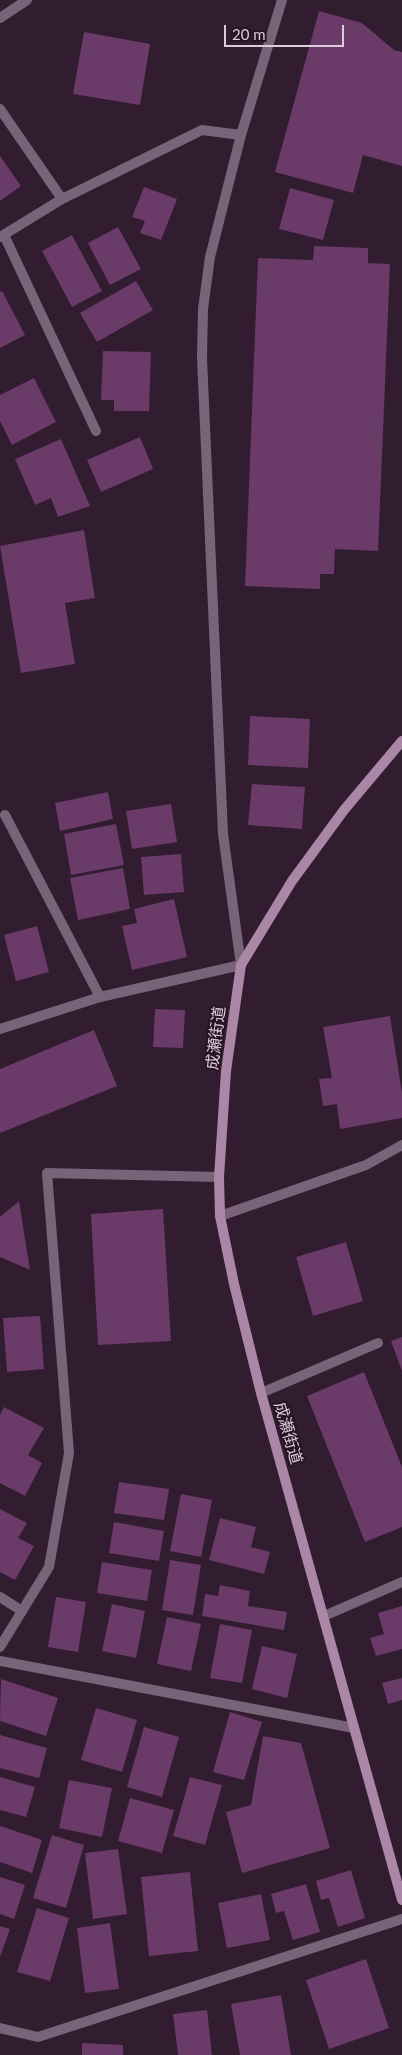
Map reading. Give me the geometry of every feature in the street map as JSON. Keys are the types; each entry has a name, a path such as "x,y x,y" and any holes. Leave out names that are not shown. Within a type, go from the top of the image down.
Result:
{"main road":[{"path":"241,965 297,874 344,810 402,741"},
{"name":"成瀬街道","path":"241,965 226,1070 219,1177 220,1216 234,1284 261,1393 402,1900"}],"street":[{"path":"0,18 27,0"},
{"path":"0,1029 100,997 241,965 223,834 202,358 203,309 210,257 240,135 282,0"},
{"path":"0,110 62,199"},
{"path":"96,431 2,236 62,199 202,130 240,135"},
{"path":"5,815 100,997"},
{"path":"220,1216 366,1166 402,1145"},
{"path":"0,1647 49,1567 69,1453 47,1173 219,1177"},
{"path":"261,1393 378,1344"},
{"path":"324,1616 402,1582"},
{"path":"0,1597 22,1611"},
{"path":"0,1661 354,1728"},
{"path":"0,2028 38,2037 402,1919"}],"building":[{"path":"319,11 362,23 394,50 402,52 402,166 363,155 353,193 275,172"},
{"path":"84,32 150,44 140,105 73,94"},
{"path":"0,156 21,186 0,201"},
{"path":"144,187 177,199 161,240 140,233 145,221 132,217"},
{"path":"290,188 334,200 323,240 279,229"},
{"path":"118,227 141,269 110,285 88,243"},
{"path":"72,235 102,291 72,307 42,251"},
{"path":"314,246 368,248 368,263 390,264 378,551 335,549 334,574 320,574 320,589 245,586 258,258 313,260"},
{"path":"136,281 153,310 97,342 80,313"},
{"path":"2,291 25,335 0,348 0,292"},
{"path":"103,351 151,352 149,411 114,411 114,400 101,400"},
{"path":"34,378 56,422 12,445 0,421 0,395"},
{"path":"140,437 153,469 101,492 87,460"},
{"path":"61,439 90,506 58,517 51,498 35,505 15,459"},
{"path":"84,530 95,598 65,603 75,664 21,673 0,546"},
{"path":"250,716 310,719 308,768 248,765"},
{"path":"252,784 305,787 302,829 248,825"},
{"path":"108,792 113,819 60,831 55,803"},
{"path":"171,804 177,842 132,849 126,811"},
{"path":"116,824 124,865 71,875 64,834"},
{"path":"181,854 184,892 144,895 141,857"},
{"path":"123,868 130,909 78,920 70,878"},
{"path":"174,899 187,957 132,970 122,926 137,923 134,909"},
{"path":"37,926 49,972 16,981 4,935"},
{"path":"155,1009 185,1010 183,1048 153,1047"},
{"path":"390,1016 402,1093 402,1118 340,1129 337,1104 323,1106 319,1079 332,1078 323,1027"},
{"path":"94,1030 117,1086 0,1133 0,1069"},
{"path":"19,1201 30,1270 0,1257 0,1217"},
{"path":"163,1209 171,1341 98,1345 91,1214"},
{"path":"346,1242 363,1301 313,1316 296,1257"},
{"path":"40,1316 44,1369 7,1372 3,1318"},
{"path":"402,1337 402,1371 391,1341"},
{"path":"364,1372 402,1467 402,1527 365,1542 307,1396"},
{"path":"4,1407 44,1428 28,1455 42,1463 25,1496 0,1483 0,1415"},
{"path":"119,1482 169,1489 164,1520 114,1513"},
{"path":"181,1494 212,1500 201,1557 170,1551"},
{"path":"0,1509 27,1523 18,1538 34,1546 15,1580 0,1572"},
{"path":"220,1518 256,1527 251,1547 270,1552 264,1574 209,1560"},
{"path":"114,1522 164,1531 159,1561 109,1553"},
{"path":"170,1560 201,1565 193,1615 162,1610"},
{"path":"102,1562 152,1570 147,1601 97,1593"},
{"path":"220,1585 250,1591 248,1606 287,1612 284,1630 202,1616 205,1594 218,1596"},
{"path":"56,1597 86,1602 78,1652 48,1647"},
{"path":"112,1604 145,1611 136,1658 102,1651"},
{"path":"402,1606 402,1649 376,1656 370,1638 384,1634 378,1613"},
{"path":"167,1617 201,1624 191,1671 157,1664"},
{"path":"220,1624 252,1630 242,1683 210,1678"},
{"path":"262,1646 297,1654 287,1698 252,1689"},
{"path":"402,1678 402,1700 388,1704 382,1683"},
{"path":"1,1679 58,1698 46,1736 0,1721"},
{"path":"96,1708 137,1720 122,1772 81,1760"},
{"path":"230,1712 262,1722 244,1780 213,1772"},
{"path":"144,1727 179,1737 162,1797 127,1787"},
{"path":"0,1735 47,1748 39,1778 0,1768"},
{"path":"263,1736 301,1743 330,1848 242,1873 226,1812 251,1805"},
{"path":"0,1777 35,1787 26,1817 0,1810"},
{"path":"190,1777 222,1785 205,1845 173,1836"},
{"path":"69,1780 112,1788 102,1837 59,1828"},
{"path":"130,1798 174,1810 162,1853 118,1841"},
{"path":"0,1826 42,1840 32,1873 0,1862"},
{"path":"52,1835 84,1845 66,1908 33,1898"},
{"path":"118,1849 127,1914 93,1919 85,1853"},
{"path":"351,1870 365,1918 338,1927 329,1898 321,1900 316,1881"},
{"path":"190,1872 198,1951 149,1956 141,1877"},
{"path":"0,1877 25,1885 14,1919 0,1914"},
{"path":"306,1884 320,1932 293,1940 284,1911 276,1913 271,1894"},
{"path":"261,1894 270,1940 227,1948 218,1903"},
{"path":"37,1908 69,1918 50,1981 17,1972"},
{"path":"110,1923 119,1989 85,1993 77,1928"},
{"path":"0,1926 10,1929 0,1957"},
{"path":"366,1959 389,2028 329,2049 306,1980"},
{"path":"281,1995 291,2055 240,2055 231,2004"},
{"path":"207,2010 212,2055 178,2055 173,2014"},
{"path":"82,2043 123,2045 123,2055 82,2055"}]}
